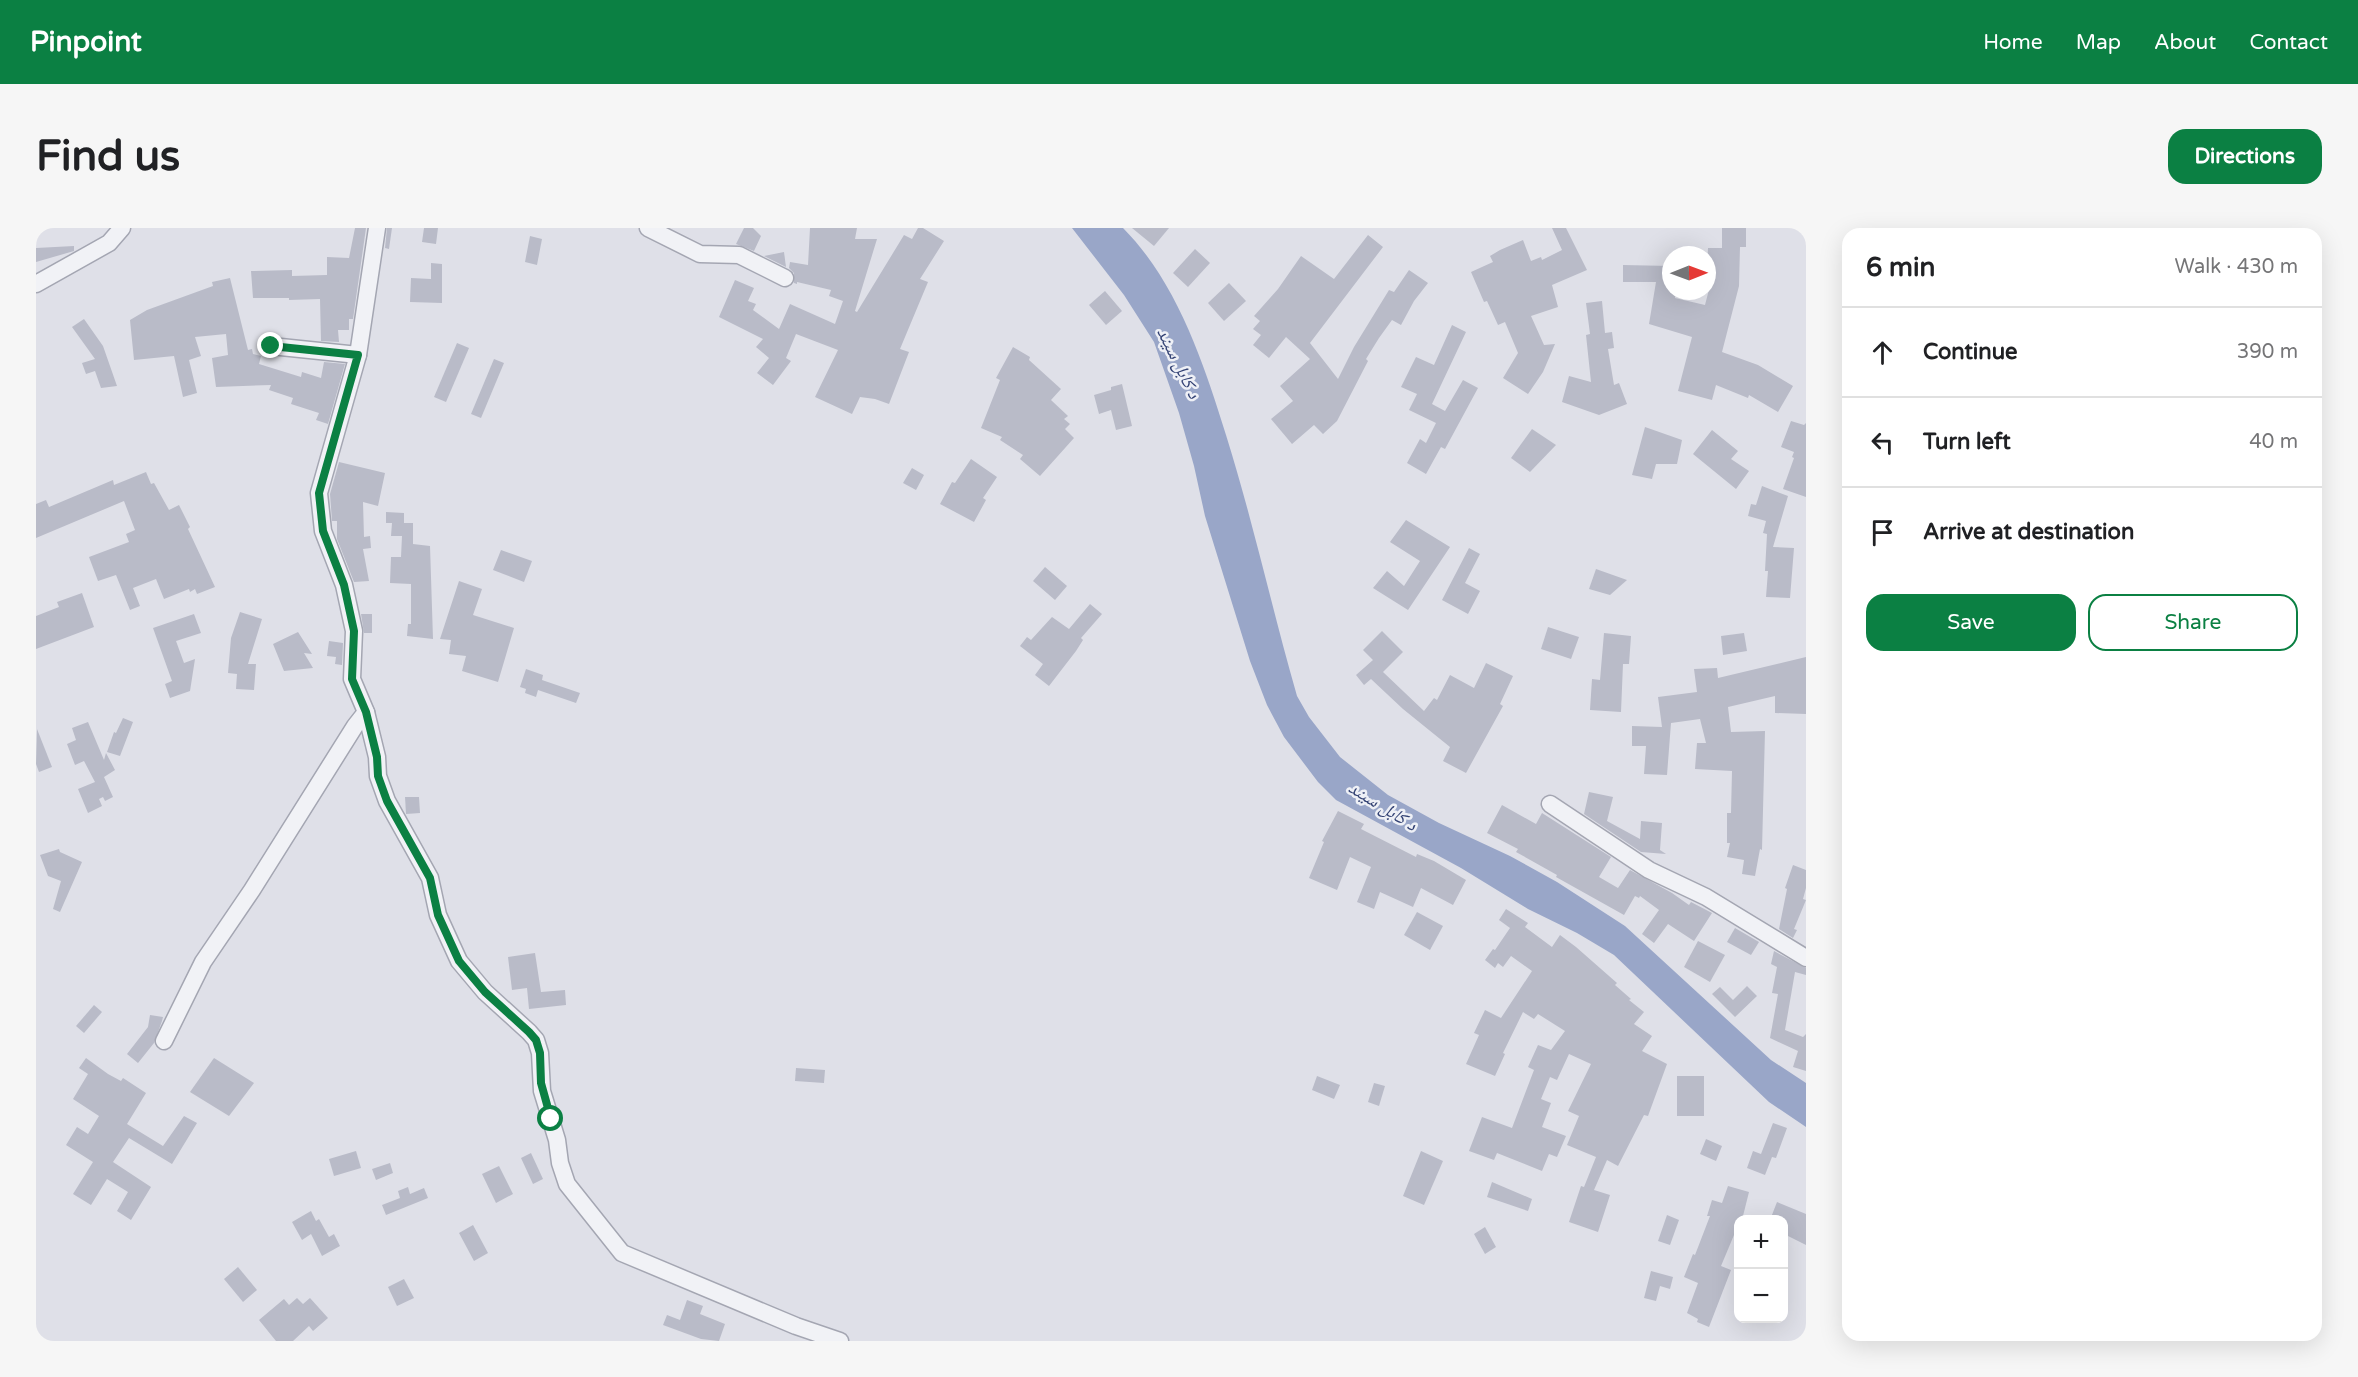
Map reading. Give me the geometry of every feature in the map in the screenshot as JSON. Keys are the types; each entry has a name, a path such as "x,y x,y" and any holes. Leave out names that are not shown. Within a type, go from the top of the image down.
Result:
{"street":[{"path":"36,284 109,243 122,228"},
{"path":"377,228 358,355 319,493 323,531 344,585 354,631 352,679 366,712 377,757 378,776 387,801 430,878 438,915 459,961 485,992 536,1040 540,1053 542,1091 567,1184 622,1253 796,1326 840,1341"},
{"path":"648,228 700,254 738,255 785,278"},
{"path":"271,346 358,355"},
{"path":"164,1041 203,962 366,712"},
{"path":"1550,804 1649,870 1706,897 1806,958"}],"water":[{"name":"د کابل سيند","path":"1072,228 1123,228 1142,249 1174,299 1198,353 1226,435 1297,696 1309,717 1340,757 1388,795 1439,823 1510,856 1557,882 1625,926 1771,1060 1806,1083 1806,1127 1769,1102 1614,955 1336,800 1318,782 1284,737 1267,705 1250,661 1205,516 1179,413 1154,342 1124,295"}],"building":[{"path":"355,228 366,228 353,319 349,319 349,330 338,330 339,342 321,341 320,299 253,298 251,271 292,270 292,276 327,275 327,257 349,258"},
{"path":"387,228 392,228 389,249 385,248"},
{"path":"424,228 438,228 436,244 422,242"},
{"path":"744,228 753,228 761,236 754,251 736,244"},
{"path":"810,228 857,228 855,239 877,239 855,311 857,312 904,235 912,239 918,228 923,228 944,241 920,279 928,282 900,349 909,352 889,404 860,397 852,414 815,397 838,350 796,334 786,358 791,361 773,385 757,373 769,358 756,347 763,339 719,317 735,280 754,288 748,301 756,304 753,310 779,329 790,304 835,324 843,301 829,296 831,290 794,283 794,273 789,268 790,262 808,265"},
{"path":"1132,228 1169,228 1154,246"},
{"path":"1552,228 1566,228 1587,270 1552,285 1558,307 1531,316 1544,345 1555,344 1543,372 1528,394 1503,378 1518,353 1505,322 1498,325 1487,301 1484,302 1471,272 1493,262 1490,256 1523,240 1531,261 1541,257 1542,260 1562,250"},
{"path":"1722,228 1746,228 1746,247 1740,247 1739,286 1722,352 1758,365 1793,386 1778,412 1749,395 1748,398 1716,385 1712,400 1678,391 1692,337 1649,324 1656,282 1623,282 1623,265 1662,266 1662,300 1684,300 1705,305 1706,300 1716,300 1716,248 1722,248"},
{"path":"1368,235 1383,247 1310,343 1338,379 1354,347 1389,290 1394,292 1409,270 1428,283 1414,301 1401,325 1392,320 1379,338 1366,359 1368,361 1337,421 1323,434 1314,425 1292,444 1271,419 1293,401 1280,386 1310,359 1286,337 1269,358 1253,345 1261,335 1253,329 1260,321 1254,316 1278,289 1301,256 1334,279"},
{"path":"530,236 542,239 537,265 525,262"},
{"path":"74,246 74,251 36,262 36,248"},
{"path":"1195,249 1210,263 1188,287 1173,273"},
{"path":"784,252 786,267 764,256"},
{"path":"431,263 442,264 442,303 410,302 411,278 431,279"},
{"path":"230,278 248,350 252,349 253,354 261,356 259,364 301,377 302,372 321,378 324,362 345,364 328,424 316,420 319,413 291,404 293,398 269,390 271,385 216,387 212,358 228,355 226,334 195,337 201,356 189,360 197,393 183,397 174,356 134,360 130,320 147,310 213,286 212,282"},
{"path":"1229,283 1246,301 1224,321 1208,303"},
{"path":"1105,291 1122,311 1106,325 1089,305"},
{"path":"1602,301 1605,333 1612,332 1614,348 1608,349 1614,385 1619,383 1627,404 1599,415 1562,402 1569,376 1591,382 1586,335 1590,334 1586,303"},
{"path":"84,319 103,346 117,386 101,388 95,371 86,374 82,363 95,359 72,327"},
{"path":"1452,325 1466,332 1432,404 1445,411 1463,380 1478,388 1445,449 1441,447 1426,474 1407,463 1420,439 1426,443 1436,423 1409,410 1417,394 1401,387 1416,357 1434,365"},
{"path":"457,343 469,348 446,402 434,397"},
{"path":"1013,347 1030,357 1029,360 1061,389 1051,400 1068,416 1064,419 1070,424 1065,429 1074,438 1040,476 1020,459 1023,455 1000,440 1002,437 981,428 1000,380 996,378"},
{"path":"494,359 504,363 481,418 471,414"},
{"path":"1122,384 1132,426 1116,430 1111,410 1099,414 1094,395"},
{"path":"1791,421 1804,425 1806,423 1806,497 1783,489 1794,458 1792,457 1794,452 1781,447"},
{"path":"1645,427 1682,440 1677,464 1656,464 1652,479 1632,475"},
{"path":"1532,429 1556,445 1530,472 1511,458"},
{"path":"1712,430 1738,451 1731,459 1749,471 1736,489 1693,454"},
{"path":"971,459 997,477 983,498 986,500 974,522 940,504 952,482 955,483"},
{"path":"339,462 385,473 378,506 363,502 364,537 370,536 371,548 363,549 369,581 354,582 337,539 337,521 332,521 330,494"},
{"path":"912,468 924,475 916,490 903,483"},
{"path":"146,472 151,484 154,483 169,510 179,505 215,587 197,594 195,589 190,592 189,589 164,599 156,579 133,588 140,606 130,610 116,575 98,581 89,557 129,542 126,534 135,530 124,501 36,538 36,504 46,500 49,507 113,480 114,485"},
{"path":"1762,486 1788,496 1773,547 1794,548 1790,598 1766,597 1767,534 1763,533 1766,521 1748,516 1751,504 1756,505"},
{"path":"386,512 404,513 404,523 413,523 413,544 430,546 433,639 407,636 408,624 411,624 411,584 390,583 391,557 401,557 402,536 391,536 392,523 386,523"},
{"path":"1406,520 1450,547 1408,610 1373,588 1387,571 1404,586 1420,561 1390,542"},
{"path":"1469,548 1480,554 1465,583 1480,591 1468,614 1442,600"},
{"path":"501,550 532,561 524,582 493,570"},
{"path":"1045,567 1067,586 1055,600 1033,581"},
{"path":"1596,569 1627,580 1610,595 1589,589"},
{"path":"459,581 482,589 473,615 514,628 498,682 462,671 466,656 449,654 451,640 440,639"},
{"path":"82,593 94,627 36,649 36,616 59,607 57,602"},
{"path":"1090,604 1102,614 1081,638 1083,640 1076,651 1049,686 1035,675 1043,664 1020,646 1027,637 1031,640 1052,617 1069,629"},
{"path":"240,612 262,619 248,664 256,664 254,690 236,689 237,674 228,673 231,638"},
{"path":"194,614 201,633 176,641 184,663 195,659 190,691 170,698 165,684 172,681 153,628"},
{"path":"361,614 372,614 372,633 364,633"},
{"path":"1548,627 1579,637 1571,659 1541,649"},
{"path":"1382,631 1403,652 1383,672 1424,711 1434,698 1437,700 1450,675 1474,688 1486,663 1513,676 1500,704 1503,706 1466,773 1443,761 1450,747 1403,709 1371,679 1364,685 1356,675 1373,660 1363,650"},
{"path":"298,632 312,654 304,653 313,668 284,671 273,644"},
{"path":"1604,633 1631,636 1629,664 1623,664 1621,712 1590,710 1592,679 1600,680"},
{"path":"1744,633 1747,651 1723,655 1721,636"},
{"path":"329,641 343,643 342,665 335,664 336,657 327,656"},
{"path":"1806,657 1806,714 1775,713 1775,696 1728,707 1731,732 1765,731 1762,850 1760,849 1755,876 1742,874 1744,860 1727,857 1730,843 1727,843 1727,813 1731,813 1732,771 1695,769 1697,743 1706,743 1700,719 1671,723 1667,775 1644,774 1646,746 1632,746 1632,726 1662,727 1658,697 1697,692 1694,669 1717,668 1718,678"},
{"path":"526,669 543,675 542,680 580,693 576,703 538,690 536,697 525,693 526,689 520,687"},
{"path":"123,718 133,722 120,756 107,752 114,732 116,733"},
{"path":"88,722 104,760 106,753 115,770 104,777 113,797 105,801 103,797 99,799 102,806 88,813 78,789 95,782 84,761 75,765 67,744 76,740 72,728"},
{"path":"37,729 52,767 39,772 36,764"},
{"path":"1589,792 1613,797 1607,821 1640,839 1641,821 1662,823 1660,850 1666,854 1641,852 1584,814"},
{"path":"405,797 419,797 420,813 406,814"},
{"path":"1502,805 1536,824 1542,813 1611,857 1599,877 1618,888 1630,870 1689,905 1691,902 1712,913 1694,941 1668,924 1654,943 1642,934 1659,910 1640,896 1639,898 1635,896 1624,915 1556,877 1557,875 1516,852 1518,849 1487,833"},
{"path":"1338,811 1364,824 1361,829 1416,857 1417,854 1434,861 1466,880 1453,905 1421,888 1413,907 1380,892 1374,909 1357,902 1371,867 1350,857 1337,890 1309,878 1324,842 1322,841"},
{"path":"59,849 60,852 82,862 60,912 53,909 61,881 48,876 40,855"},
{"path":"1793,865 1806,870 1806,888 1803,899 1806,900 1794,929 1797,930 1793,938 1779,929 1787,889 1785,888"},
{"path":"1506,909 1528,923 1525,927 1552,947 1560,935 1617,983 1615,985 1644,1012 1634,1024 1652,1036 1642,1051 1667,1064 1648,1116 1644,1115 1618,1166 1607,1160 1594,1190 1610,1195 1598,1232 1569,1222 1581,1186 1584,1187 1596,1157 1567,1145 1579,1116 1568,1111 1591,1064 1569,1054 1557,1080 1550,1077 1541,1099 1551,1103 1542,1127 1566,1136 1557,1157 1549,1154 1542,1171 1497,1153 1494,1160 1469,1151 1482,1117 1512,1128 1534,1070 1528,1067 1538,1045 1551,1050 1565,1031 1538,1014 1534,1019 1523,1012 1503,1053 1505,1054 1495,1076 1466,1064 1479,1035 1474,1033 1485,1010 1501,1018 1532,971 1511,956 1503,967 1498,963 1495,968 1485,960 1510,928 1499,920"},
{"path":"1417,912 1443,926 1430,950 1404,935"},
{"path":"1735,928 1759,942 1751,955 1727,942"},
{"path":"1698,941 1725,955 1710,982 1684,967"},
{"path":"1774,951 1806,968 1806,975 1795,972 1785,1030 1803,1037 1806,1034 1806,1071 1793,1067 1798,1051 1770,1038 1778,994 1772,993 1777,967 1771,964"},
{"path":"535,953 541,992 565,990 566,1005 529,1009 527,988 512,990 508,957"},
{"path":"1747,986 1757,996 1735,1017 1712,994 1720,987 1733,1000"},
{"path":"94,1005 102,1012 84,1033 76,1026"},
{"path":"150,1015 163,1017 154,1043 138,1063 127,1054 148,1027"},
{"path":"86,1058 108,1074 121,1081 123,1078 146,1093 127,1124 163,1146 184,1116 197,1123 172,1164 129,1138 113,1162 151,1187 131,1220 117,1211 128,1192 107,1179 91,1205 73,1194 93,1162 66,1145 77,1127 88,1134 99,1116 73,1099 88,1074 79,1068"},
{"path":"214,1058 254,1083 229,1116 190,1092"},
{"path":"796,1068 825,1070 824,1083 795,1081"},
{"path":"1317,1076 1340,1085 1334,1099 1312,1090"},
{"path":"1677,1076 1704,1076 1704,1116 1677,1116"},
{"path":"1374,1083 1385,1086 1379,1106 1368,1102"},
{"path":"1773,1123 1787,1128 1776,1158 1772,1157 1765,1175 1747,1168 1753,1151 1761,1154"},
{"path":"1706,1139 1722,1146 1716,1161 1700,1154"},
{"path":"356,1151 361,1168 334,1176 329,1159"},
{"path":"1421,1151 1443,1161 1424,1205 1403,1196"},
{"path":"531,1153 543,1179 533,1184 521,1158"},
{"path":"390,1163 393,1173 376,1180 372,1169"},
{"path":"499,1166 513,1194 496,1203 482,1174"},
{"path":"1492,1182 1532,1199 1528,1211 1487,1197"},
{"path":"1728,1186 1749,1192 1743,1215 1734,1215 1734,1235 1721,1266 1731,1270 1709,1327 1697,1322 1698,1319 1687,1313 1698,1283 1684,1277 1710,1216 1707,1216 1712,1200 1722,1203"},
{"path":"408,1187 410,1194 424,1188 428,1198 386,1215 382,1205 400,1198 398,1191"},
{"path":"1777,1202 1806,1214 1806,1245 1788,1236 1788,1215 1772,1215"},
{"path":"311,1211 316,1221 319,1219 329,1237 334,1234 340,1246 322,1256 311,1234 302,1240 292,1222"},
{"path":"1667,1215 1679,1220 1670,1245 1658,1241"},
{"path":"473,1225 488,1253 474,1261 459,1233"},
{"path":"1485,1227 1496,1247 1485,1254 1474,1234"},
{"path":"238,1267 257,1290 243,1302 224,1279"},
{"path":"1651,1271 1673,1277 1670,1289 1660,1286 1656,1301 1644,1298"},
{"path":"404,1279 414,1298 397,1306 388,1287"},
{"path":"297,1298 303,1304 310,1298 328,1318 313,1331 309,1326 293,1341 276,1341 259,1320 284,1299 289,1305"},
{"path":"687,1300 703,1306 700,1314 725,1324 719,1341 701,1339 663,1325 667,1315 680,1320"}],"route":[{"path":"271,346 358,355 319,493 323,531 344,585 354,631 352,679 366,712 377,757 378,776 387,801 430,878 438,915 459,961 485,992 536,1040 540,1053 542,1091 551,1119"}]}
